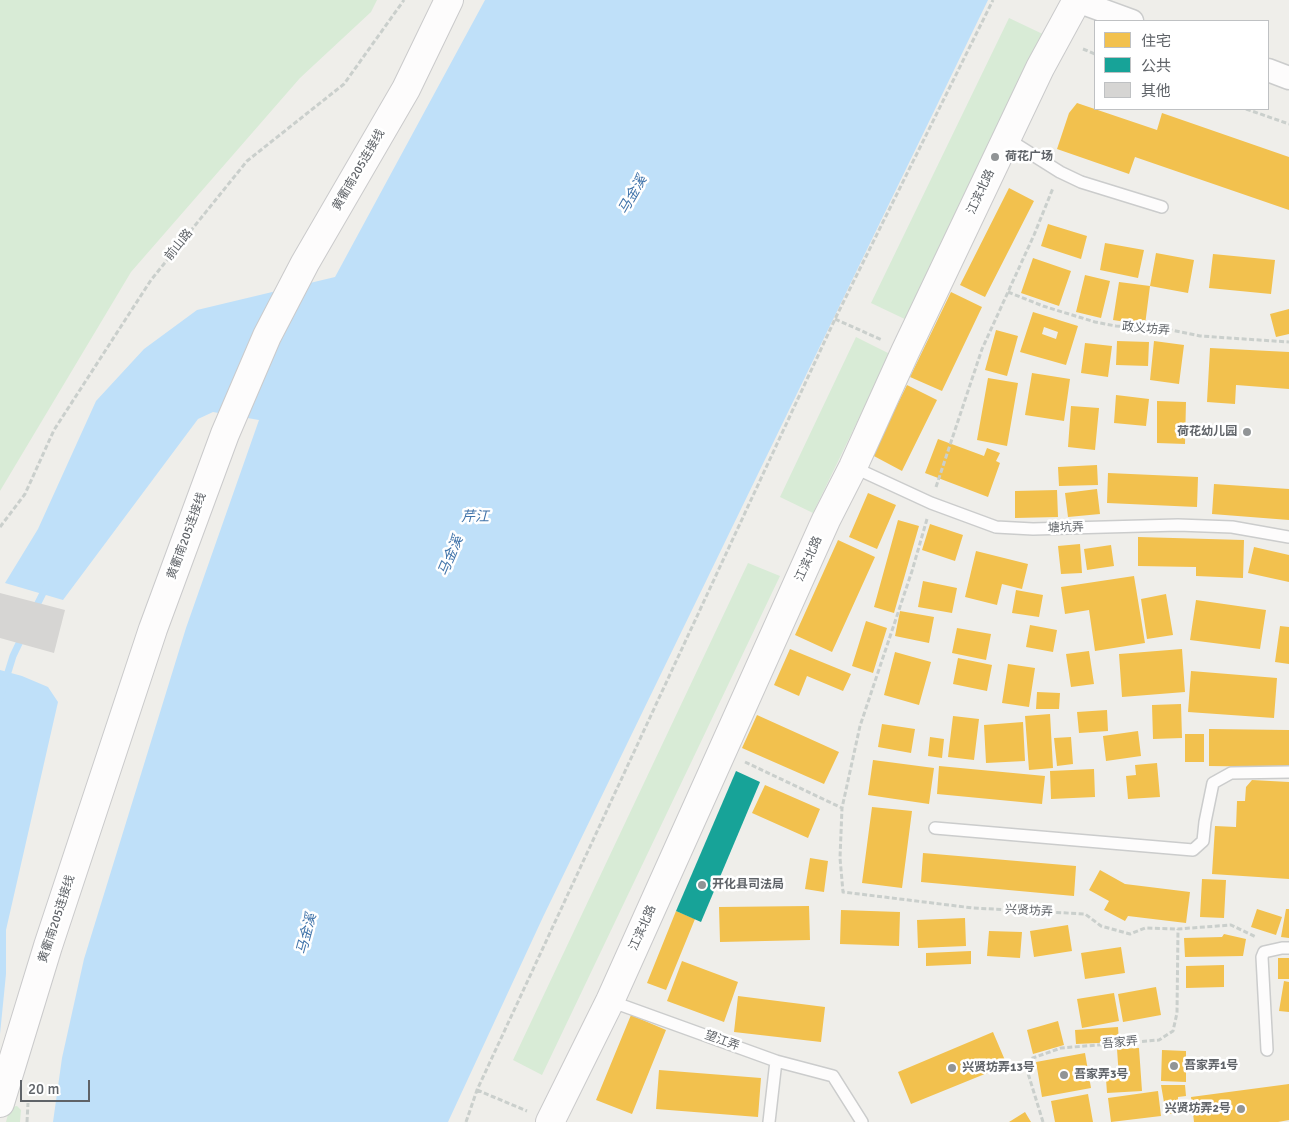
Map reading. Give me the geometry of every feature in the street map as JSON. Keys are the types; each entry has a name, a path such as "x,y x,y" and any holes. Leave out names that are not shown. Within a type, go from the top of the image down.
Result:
{"main road":[{"name":"黄衢南205连接线","path":"0,1103 48,946 153,629 225,434 268,336 305,262 406,89 449,0"},
{"name":"江滨北路","path":"550,1122 610,1000 826,520 853,467 1006,138 1040,68 1077,1"}],"street":[{"path":"1077,1 1129,20"},
{"path":"1269,70 1289,78"}],"lane":[{"path":"1006,138 1060,172 1081,182 1162,206"},
{"name":"塘坑弄","path":"853,467 931,503 996,527 1033,529 1178,525 1223,527 1289,538"},
{"path":"935,828 1193,850 1204,841 1205,822 1213,783 1231,773 1289,772"},
{"path":"1267,1050 1262,957 1264,952 1286,948"},
{"name":"望江弄","path":"610,1000 776,1061 833,1076 862,1122"},
{"path":"769,1122 776,1061"}],"path":[{"name":"前山路","path":"0,527 26,494 54,430 151,280 247,161 344,84 404,0"},
{"path":"466,1122 477,1090 835,319 993,0"},
{"path":"1083,49 1094,54"},
{"path":"1249,110 1289,124"},
{"name":"政义坊弄","path":"1008,292 1043,306 1095,322 1116,326 1166,329 1200,336 1289,342"},
{"path":"835,319 905,352"},
{"name":"兴贤坊弄","path":"722,750 842,808 840,858 843,892 973,908 1085,914 1100,926 1130,934 1146,928 1231,926 1286,948"},
{"name":"吾家弄","path":"1043,1122 1027,1070 1030,1059 1062,1048 1160,1040 1172,1031 1177,1014 1178,928"},
{"path":"477,1090 550,1122"}],"green space":[{"path":"0,0 377,0 371,12 300,78 131,272 0,491"},
{"path":"1009,18 1049,37 911,322 871,303"},
{"path":"856,337 890,354 813,513 780,497"},
{"path":"748,563 780,576 542,1075 513,1060"},
{"path":"17,1106 21,1110 20,1122 6,1122 10,1107"}],"water":[{"name":"芹江","path":"485,0 988,0 543,917 448,1122 53,1122 62,1058 84,959 186,628 259,420 213,412 198,419 63,600 5,583 38,529 96,401 144,349 197,310 335,277"},
{"path":"0,670 22,676 48,687 58,702 6,930 6,974 0,1034"}],"building: 住宅":[{"path":"1077,103 1157,130 1162,113 1289,157 1289,210 1135,157 1129,174 1057,149 1069,113"},
{"path":"1009,188 1034,201 985,297 960,285"},
{"path":"1048,224 1087,236 1081,259 1041,246"},
{"path":"1105,243 1144,250 1138,278 1100,270"},
{"path":"1156,253 1194,260 1188,293 1150,286"},
{"path":"1213,254 1275,260 1271,294 1209,288"},
{"path":"1033,258 1071,271 1059,306 1021,293"},
{"path":"1085,275 1110,281 1101,318 1076,312"},
{"path":"1119,282 1150,286 1145,325 1113,320"},
{"path":"951,292 982,307 942,391 910,377"},
{"path":"1289,309 1289,334 1276,337 1270,314"},
{"path":"1033,312 1078,326 1066,365 1020,352","holes":["1044,327 1058,332 1056,339 1042,334"]},
{"path":"996,330 1018,336 1007,376 985,370"},
{"path":"1117,341 1149,342 1148,366 1116,365"},
{"path":"1154,341 1184,345 1179,384 1150,380"},
{"path":"1085,343 1112,346 1108,377 1081,373"},
{"path":"1210,348 1289,352 1289,389 1236,385 1235,404 1207,402"},
{"path":"1032,373 1070,379 1064,421 1025,415"},
{"path":"988,378 1018,383 1007,446 977,440"},
{"path":"907,385 937,400 902,471 872,455"},
{"path":"1116,395 1149,399 1146,426 1114,423"},
{"path":"1157,401 1186,402 1185,444 1157,443"},
{"path":"1071,406 1099,408 1095,450 1068,447"},
{"path":"938,439 984,456 987,448 1000,453 996,461 1000,463 988,497 925,473"},
{"path":"1097,465 1098,485 1059,486 1058,467"},
{"path":"1108,473 1198,477 1197,507 1107,503"},
{"path":"1214,484 1289,489 1289,520 1212,514"},
{"path":"1097,489 1100,514 1068,517 1065,493"},
{"path":"1057,490 1058,517 1015,518 1015,491"},
{"path":"868,493 896,505 877,549 849,537"},
{"path":"898,520 919,526 894,613 874,607"},
{"path":"930,524 963,535 955,561 922,550"},
{"path":"1138,537 1244,540 1243,578 1196,576 1196,567 1138,566"},
{"path":"838,540 875,557 832,652 795,635"},
{"path":"1080,544 1082,573 1061,574 1058,546"},
{"path":"1111,545 1114,566 1087,570 1084,549"},
{"path":"1254,547 1289,555 1289,582 1248,573"},
{"path":"976,551 1028,564 1022,589 1002,584 997,605 965,597"},
{"path":"1134,576 1145,643 1095,651 1089,610 1065,614 1061,587"},
{"path":"923,581 957,588 952,613 918,607"},
{"path":"1016,590 1043,595 1039,617 1012,613"},
{"path":"1166,594 1173,635 1147,639 1141,599"},
{"path":"1196,600 1266,610 1260,649 1190,640"},
{"path":"900,611 934,617 929,643 895,636"},
{"path":"866,621 887,628 873,673 852,666"},
{"path":"1030,625 1057,630 1053,652 1026,647"},
{"path":"1280,626 1289,627 1289,664 1275,662"},
{"path":"957,628 991,634 986,660 952,653"},
{"path":"790,649 851,674 843,691 807,676 799,696 774,685"},
{"path":"1182,649 1185,692 1122,697 1119,654"},
{"path":"1089,651 1094,684 1071,687 1066,654"},
{"path":"895,652 931,662 919,705 884,695"},
{"path":"958,658 992,665 987,691 953,684"},
{"path":"1008,664 1035,668 1029,707 1002,703"},
{"path":"1191,671 1277,678 1274,718 1188,712"},
{"path":"1037,692 1060,693 1059,709 1036,709"},
{"path":"1181,704 1182,738 1153,739 1152,705"},
{"path":"1107,710 1108,731 1079,733 1077,712"},
{"path":"1050,714 1053,768 1029,770 1025,716"},
{"path":"757,715 839,752 824,784 742,748"},
{"path":"953,716 979,719 974,760 948,757"},
{"path":"1023,722 1025,761 986,763 984,725"},
{"path":"882,724 915,729 911,753 878,747"},
{"path":"1209,729 1289,730 1289,767 1209,766"},
{"path":"1138,731 1141,756 1106,761 1103,736"},
{"path":"1185,734 1204,734 1204,762 1185,762"},
{"path":"930,737 944,739 942,758 928,756"},
{"path":"1071,737 1073,764 1057,766 1054,738"},
{"path":"873,760 934,768 929,804 868,795"},
{"path":"1157,763 1160,797 1128,799 1126,776 1136,775 1135,765"},
{"path":"939,766 1045,776 1042,804 937,794"},
{"path":"1094,769 1095,797 1051,799 1050,771"},
{"path":"1252,780 1289,782 1289,879 1212,874 1215,826 1236,827 1237,801 1245,801 1246,787"},
{"path":"765,785 820,809 808,838 752,813"},
{"path":"872,807 912,811 902,888 862,883"},
{"path":"923,853 1076,866 1074,896 921,882"},
{"path":"810,858 828,861 824,892 805,889"},
{"path":"1100,870 1125,884 1190,892 1186,923 1128,916 1125,921 1104,910 1109,901 1089,890"},
{"path":"1202,879 1226,880 1224,918 1200,917"},
{"path":"809,906 810,940 720,942 719,907"},
{"path":"1257,909 1282,917 1276,935 1251,927"},
{"path":"1286,909 1289,909 1289,938 1281,937"},
{"path":"841,910 900,912 899,946 840,944"},
{"path":"676,911 695,919 666,990 647,983"},
{"path":"965,918 966,946 918,948 917,920"},
{"path":"1068,925 1072,951 1034,957 1030,931"},
{"path":"989,931 1022,932 1020,958 987,956"},
{"path":"1224,934 1246,939 1243,956 1185,957 1184,938 1222,937"},
{"path":"1121,947 1125,973 1085,979 1081,953"},
{"path":"971,951 971,964 926,966 926,953"},
{"path":"1278,958 1289,958 1289,979 1278,979"},
{"path":"682,961 738,982 724,1022 667,1001"},
{"path":"1224,965 1224,987 1186,988 1186,966"},
{"path":"1284,981 1289,982 1289,1012 1279,1011"},
{"path":"1156,987 1161,1015 1123,1022 1118,994"},
{"path":"1114,993 1119,1021 1082,1028 1077,999"},
{"path":"738,996 825,1007 821,1042 734,1032"},
{"path":"631,1015 666,1030 632,1114 596,1100"},
{"path":"1058,1021 1064,1045 1033,1054 1027,1030"},
{"path":"1118,1027 1119,1042 1076,1044 1075,1030"},
{"name":"兴贤坊弄13号","path":"993,1032 1007,1065 911,1104 898,1072"},
{"path":"1139,1048 1142,1091 1107,1093 1106,1079 1119,1078 1117,1049"},
{"name":"吾家弄1号","path":"1162,1050 1186,1051 1186,1082 1161,1081"},
{"name":"吾家弄3号","path":"1085,1053 1091,1088 1042,1097 1036,1062"},
{"path":"659,1070 761,1078 758,1117 656,1109"},
{"name":"兴贤坊弄2号","path":"1289,1084 1289,1120 1278,1122 1194,1122 1191,1097"},
{"path":"1161,1085 1185,1085 1186,1096 1178,1097 1178,1113 1166,1114"},
{"path":"1158,1091 1161,1116 1111,1122 1108,1098"},
{"path":"1088,1094 1093,1122 1055,1122 1051,1101"},
{"path":"1025,1112 1031,1122 1009,1122"}],"building: 公共":[{"path":"736,771 760,782 701,922 676,911"}],"building: 其他":[{"path":"0,593 65,610 54,653 0,638"}],"waterway":[{"path":"34,611 46,587"},
{"path":"0,698 13,656 23,635"}],"place":[{"name":"荷花广场","path":"995,157"},
{"name":"荷花幼儿园","path":"1247,432"},
{"name":"开化县司法局","path":"702,885"},
{"name":"吾家弄1号","path":"1174,1066"},
{"name":"兴贤坊弄13号","path":"952,1068"},
{"name":"吾家弄3号","path":"1064,1075"},
{"name":"兴贤坊弄2号","path":"1241,1109"}],"water label":[{"name":"马金溪","path":"633,195"},
{"name":"马金溪","path":"451,556"},
{"name":"马金溪","path":"307,934"}]}
